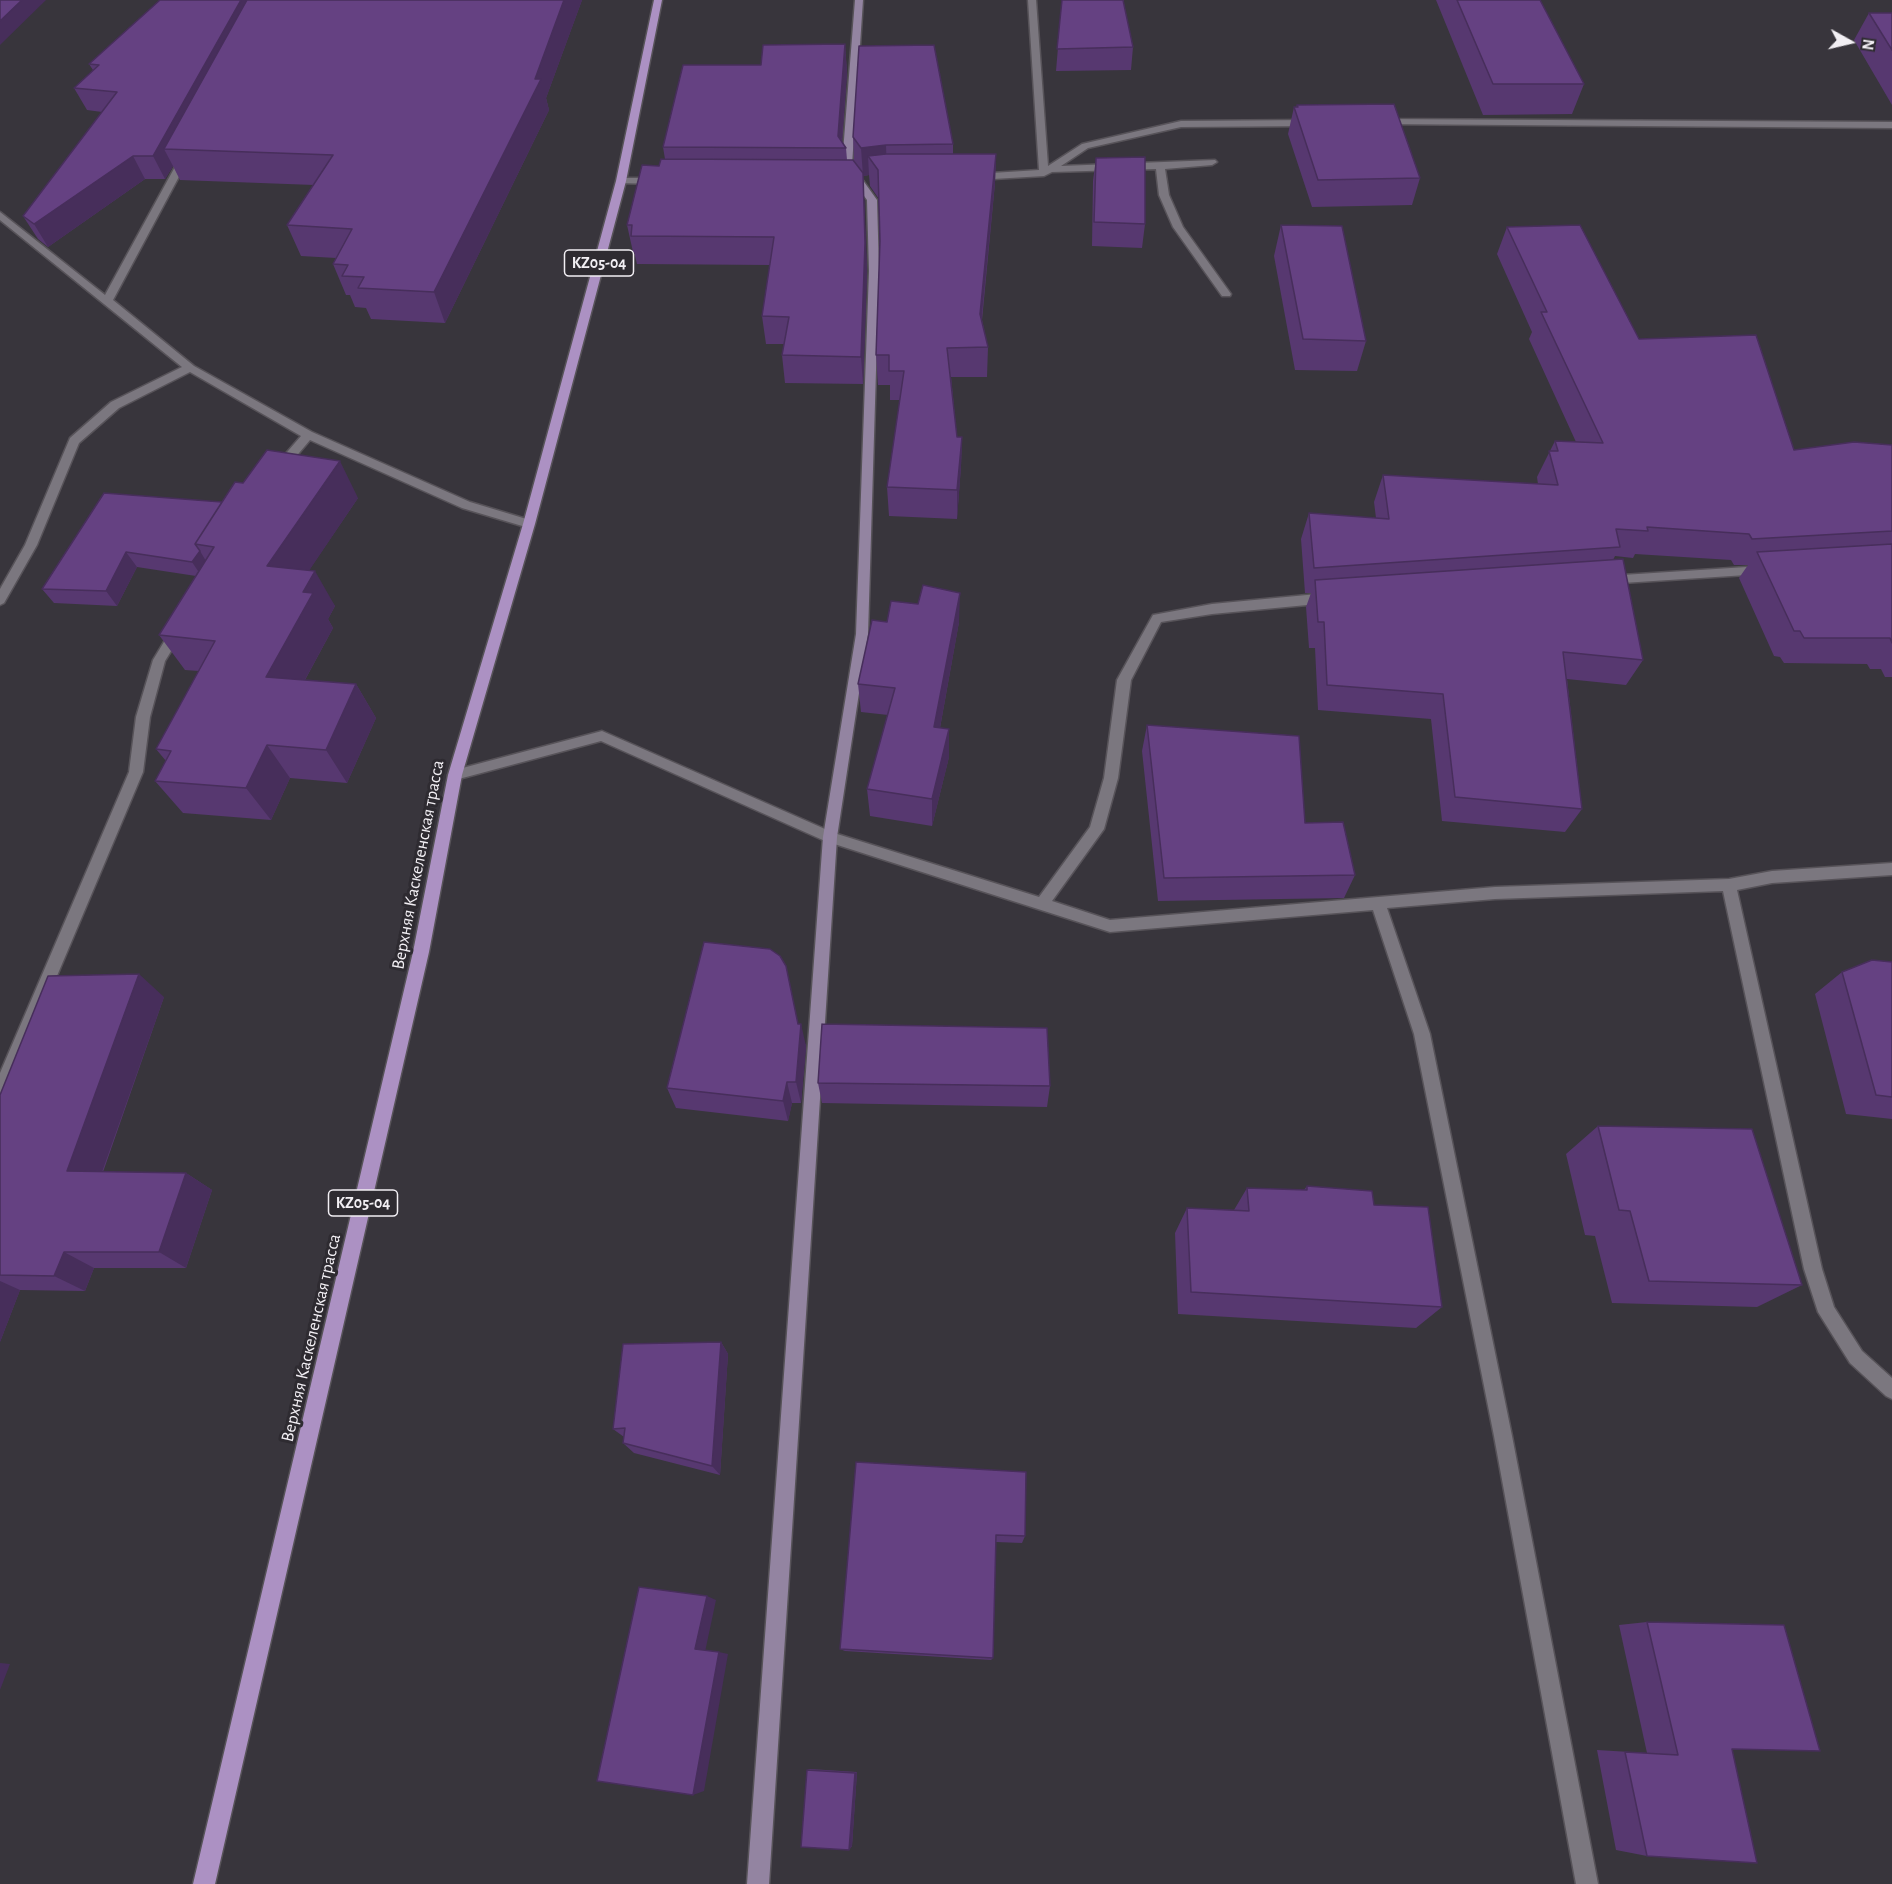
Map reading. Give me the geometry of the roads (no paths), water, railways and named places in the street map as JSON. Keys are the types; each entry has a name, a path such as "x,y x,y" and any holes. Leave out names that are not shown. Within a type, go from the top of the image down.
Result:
{"main road":[{"name":"KZ05-04","path":"529,524 621,181 658,0"},
{"name":"Верхняя Каскеленская трасса","path":"204,1884 421,952 454,774 529,524"}],"street":[{"path":"758,1884 830,837 862,634 874,271 872,200 847,165 859,0"},
{"path":"1032,0 1047,171"},
{"path":"1047,171 1085,146 1181,124 1320,122"},
{"path":"1366,122 1892,125"},
{"path":"107,301 191,146"},
{"path":"970,177 1212,162"},
{"path":"1160,166 1164,195 1178,227 1226,294"},
{"path":"621,181 669,181"},
{"path":"0,215 190,368 308,435 466,505 529,524"},
{"path":"0,600 31,545 74,441 115,405 190,368"},
{"path":"269,483 308,435"},
{"path":"1591,580 1773,569"},
{"path":"1042,903 1097,829 1111,778 1124,680 1157,618 1212,609 1346,597"},
{"path":"0,1092 136,772 143,717 159,660 187,615"},
{"path":"454,774 602,736 830,837 1110,926 1495,893 1729,885 1772,877 1892,868"},
{"path":"1729,885 1813,1269 1827,1312 1856,1357 1892,1390"},
{"path":"1378,903 1422,1034 1503,1436 1587,1884"}]}
